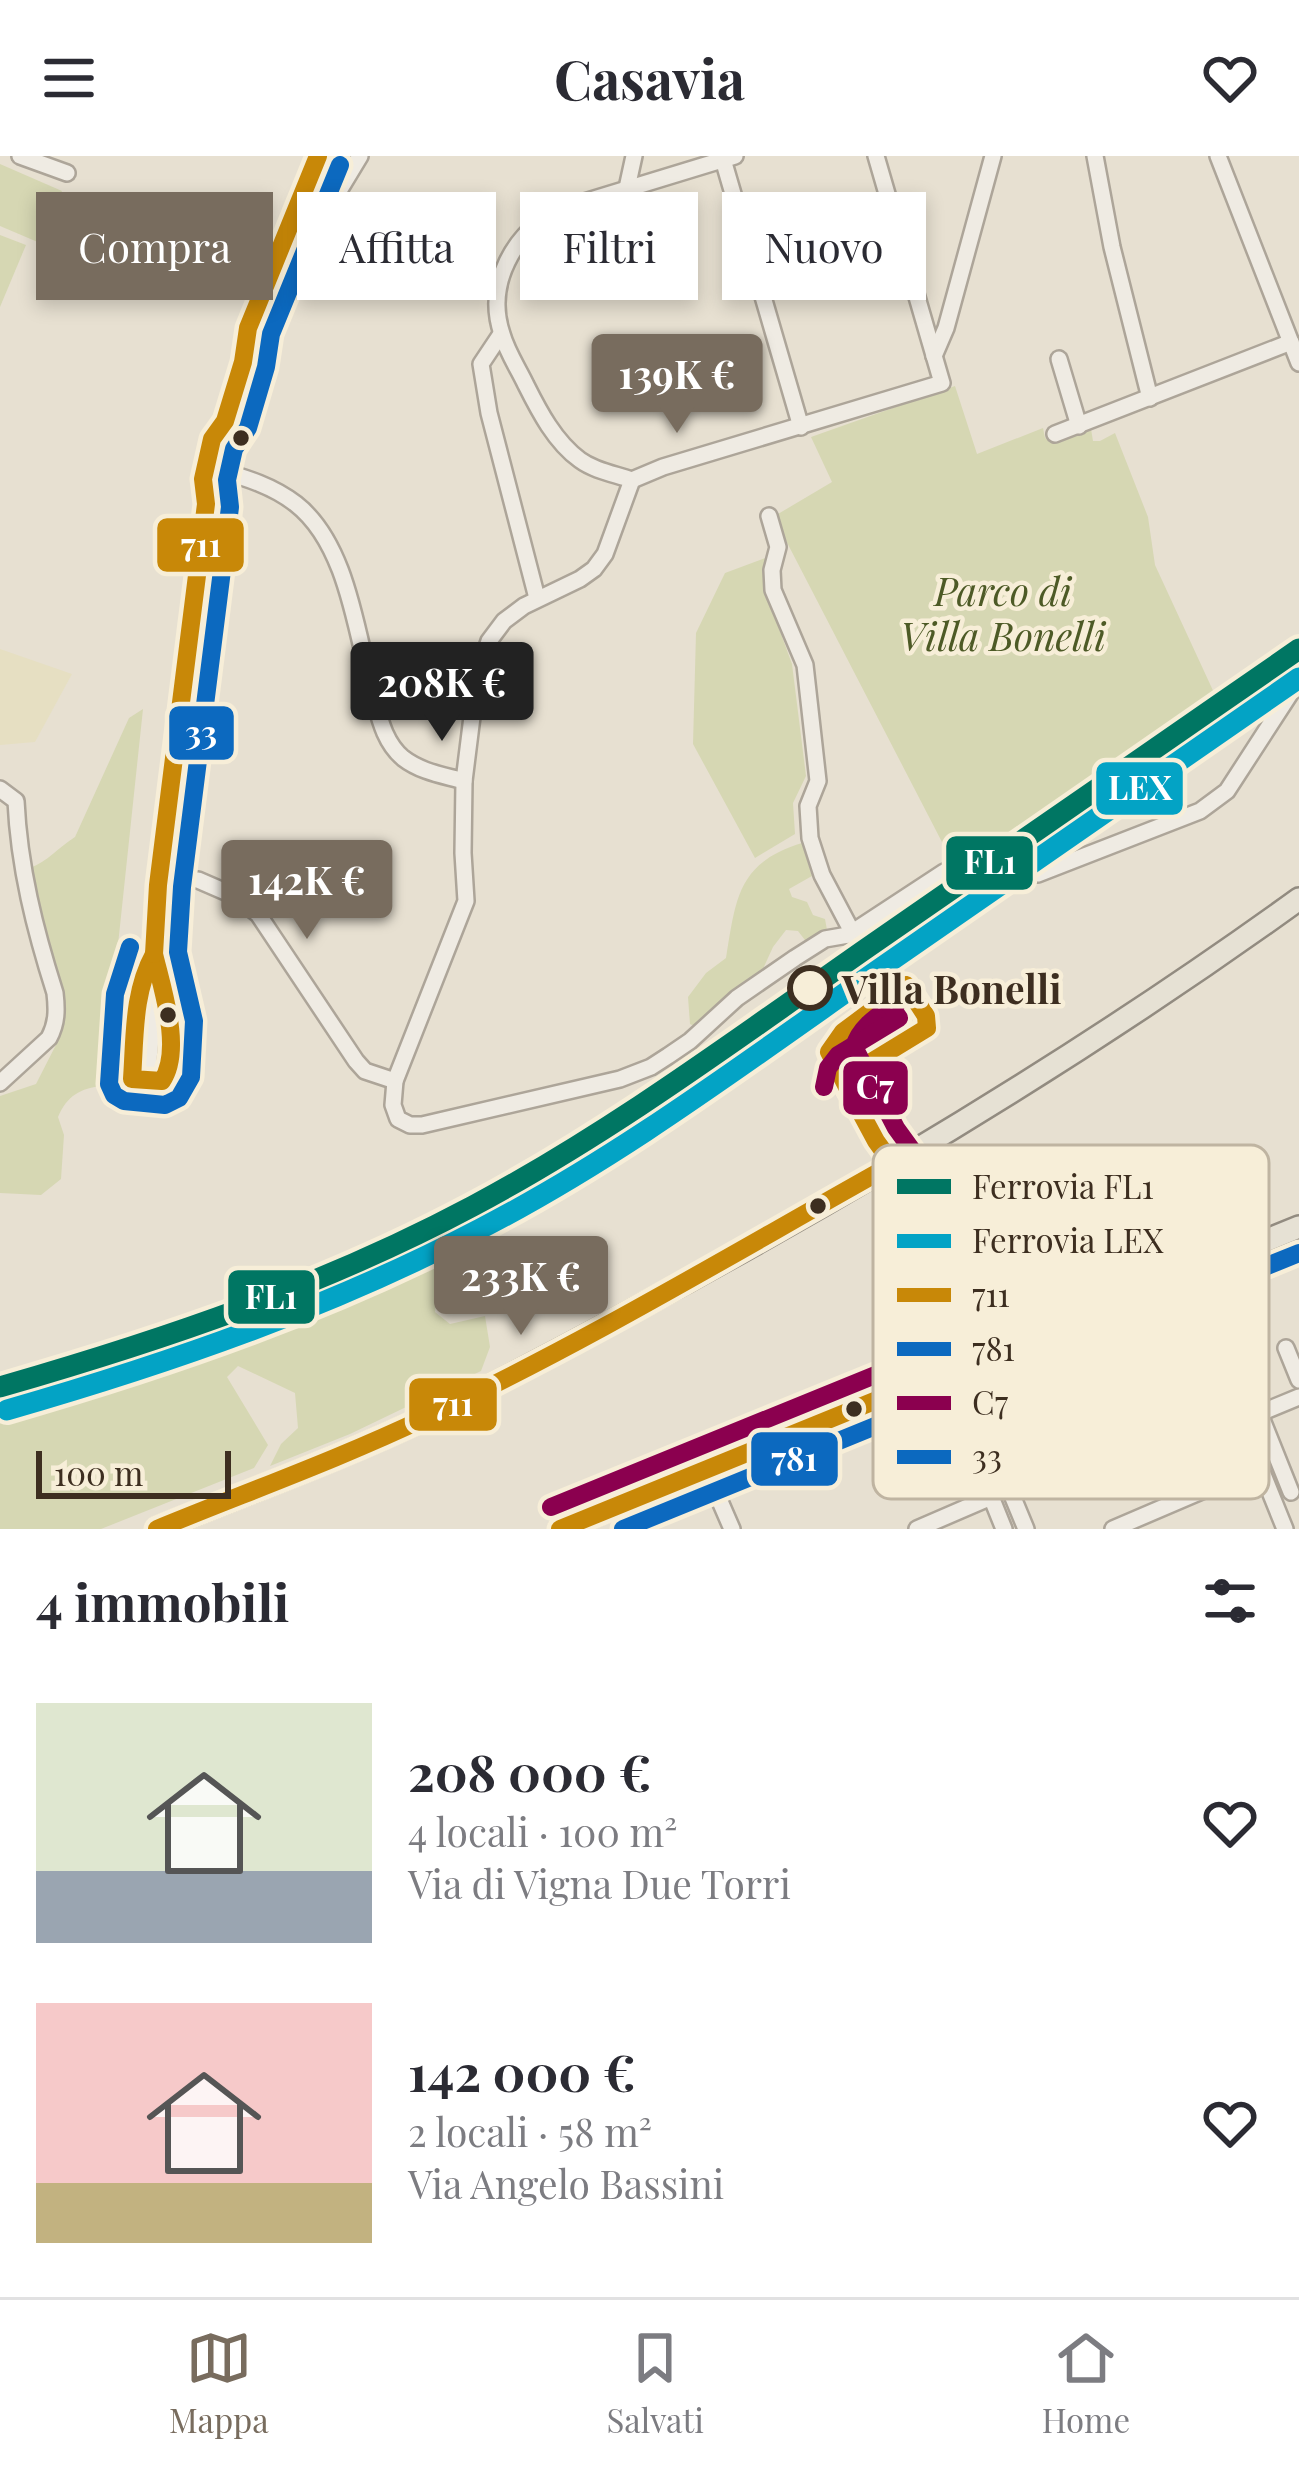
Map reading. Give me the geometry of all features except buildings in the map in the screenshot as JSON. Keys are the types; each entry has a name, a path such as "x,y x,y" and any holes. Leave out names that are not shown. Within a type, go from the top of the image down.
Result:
{"main road":[{"path":"925,1145 1140,1010 1299,899"},
{"path":"157,1529 461,1400 873,1176"},
{"path":"1269,1239 1299,1227"},
{"path":"560,1529 873,1402"}],"street":[{"path":"20,156 67,173"},
{"path":"301,192 317,156"},
{"path":"338,192 360,156"},
{"path":"627,188 634,156"},
{"path":"801,427 726,157 558,209 524,236 508,259 500,284 501,334 563,444 592,467 632,480 942,383 876,156"},
{"path":"934,356 993,156"},
{"path":"1095,156 1150,398"},
{"path":"1218,156 1299,363"},
{"path":"206,504 203,479 212,439 225,421 248,328 297,202"},
{"path":"243,362 260,341 297,263"},
{"path":"501,334 481,364 489,413 538,598"},
{"path":"1054,434 1291,343"},
{"path":"1059,359 1079,426"},
{"path":"154,953 147,964 138,1011 132,1079 147,1080 158,967 154,953 158,885 206,504 226,442 225,421"},
{"path":"219,470 276,490 321,529 348,594 381,724 391,744 418,767 464,781"},
{"path":"632,480 595,569 538,598 504,621 489,640 477,677 464,781 467,892 463,913 395,1081 394,1113 402,1122 422,1125 620,1079 651,1066 795,958 944,872"},
{"path":"769,516 778,547 773,590 805,665 818,781 808,806 810,838 847,926"},
{"path":"1038,874 1200,812 1227,791 1299,680"},
{"path":"0,790 16,801 26,890 57,1010 49,1037 0,1083"},
{"path":"198,880 235,896 258,914 365,1071 395,1081"},
{"path":"1286,1348 1299,1380"},
{"path":"1269,1409 1299,1397"},
{"path":"1269,1435 1295,1490 1274,1499"},
{"path":"706,1469 732,1529"},
{"path":"1269,1488 1286,1529"},
{"path":"917,1529 986,1499"},
{"path":"992,1499 1004,1529"},
{"path":"1014,1499 1026,1529"},
{"path":"1113,1529 1183,1499"}],"shaded area":[{"path":"0,649 72,674 35,742 0,745"}],"green space":[{"path":"0,164 62,191 36,192 36,241 0,226"},
{"path":"0,235 26,245 0,307"},
{"name":"Parco di Villa Bonelli","path":"955,386 977,454 1043,428 1045,438 1055,443 1091,429 1093,441 1115,433 1148,517 1155,565 1216,697 958,873 780,529 778,514 832,482 811,437"},
{"path":"768,557 765,590 792,664 806,776 793,803 795,834 755,858 693,744 696,633 725,573"},
{"path":"143,709 103,1086 75,1094 58,1117 64,1135 61,1179 41,1195 0,1193 0,1096 36,1084 61,1035 63,1008 32,897 30,868 75,837 129,718"},
{"path":"802,843 812,876 789,889 792,897 807,902 813,915 825,919 827,930 808,944 798,931 786,930 762,971 698,1028 690,1024 688,997 706,973 726,958 743,886 764,861"},
{"path":"458,1243 469,1246 476,1255 449,1267 435,1312 450,1324 485,1316 490,1347 481,1371 350,1434 270,1466 281,1444 298,1428 295,1393 238,1366 227,1377 268,1445 254,1468 101,1529 0,1529 0,1408 179,1355"}],"rail line":[{"name":"FL1","path":"0,1387 182,1330 300,1286 416,1235 525,1177 674,1083 1299,649"},
{"name":"LEX","path":"7,1410 188,1353 307,1309 423,1258 533,1201 685,1105 1299,678"}],"transit line":[{"name":"711","path":"154,954 158,885 206,504 203,479 212,439 225,421 243,362 248,328 318,156"},
{"name":"33","path":"130,947 115,994 109,1084 124,1101 165,1105 179,1098 191,1077 194,1021 178,952 230,507 227,480 234,449 248,428 271,334 340,165"},
{"name":"711","path":"154,954 171,1036 162,1081 132,1079 139,999 154,954"},
{"name":"711","path":"906,985 926,1016 927,1028 855,1072 848,1089 829,1052 843,1032 906,985"},
{"name":"C7","path":"824,1087 828,1068 838,1055 899,1018 880,990"},
{"name":"C7","path":"899,1001 866,1026 854,1047 908,1145"},
{"name":"711","path":"848,1089 879,1145"},
{"name":"711","path":"157,1529 360,1447 487,1388 873,1175"},
{"name":"781","path":"1269,1265 1299,1253"},
{"name":"C7","path":"551,1507 873,1376"},
{"name":"711","path":"560,1529 873,1402"},
{"name":"781","path":"623,1529 873,1427"}],"place":[{"name":"Villa Bonelli","path":"810,988"}]}
